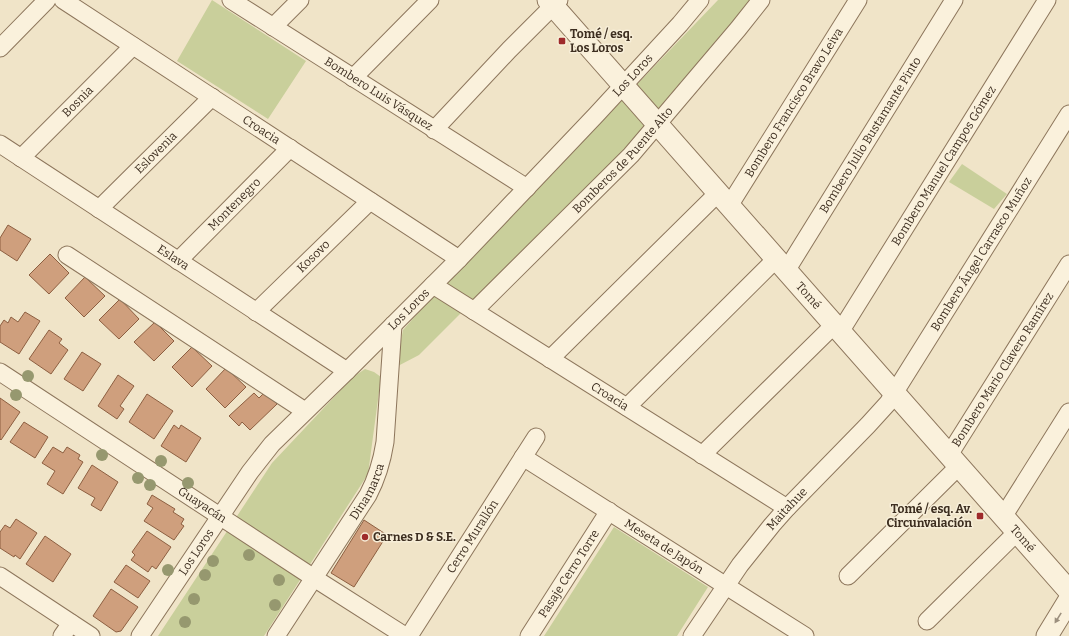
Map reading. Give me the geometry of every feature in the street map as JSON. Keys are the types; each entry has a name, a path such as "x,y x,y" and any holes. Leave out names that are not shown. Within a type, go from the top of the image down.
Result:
{"street":[{"path":"0,48 47,0"},
{"name":"Croacia","path":"63,0 459,259"},
{"name":"Bombero Luis Vásquez","path":"231,0 527,188"},
{"path":"273,27 300,0"},
{"path":"353,78 430,0"},
{"name":"Los Loros","path":"140,636 260,457 459,259 624,86 700,0"},
{"name":"Bomberos de Puente Alto","path":"474,311 631,155 658,125 761,0"},
{"name":"Bombero Francisco Bravo Leiva","path":"550,359 724,200 858,0"},
{"name":"Bombero Julio Bustamante Pinto","path":"627,407 781,265 954,0"},
{"name":"Bombero Manuel Campos Gómez","path":"702,455 837,328 1047,0"},
{"path":"434,130 553,2"},
{"name":"Tomé","path":"553,2 658,125 1069,591"},
{"name":"Bosnia","path":"21,158 133,46"},
{"name":"Eslovenia","path":"99,209 212,97"},
{"name":"Bombero Ángel Carrasco Muñoz","path":"895,394 1069,114"},
{"name":"Eslava","path":"0,144 346,371"},
{"name":"Montenegro","path":"178,261 290,148"},
{"name":"Kosovo","path":"256,312 370,201"},
{"path":"67,255 305,411"},
{"name":"Bombero Mario Clavero Ramírez","path":"848,576 954,461 1069,264"},
{"name":"Croacia","path":"433,285 787,508"},
{"name":"Dinamarca","path":"276,636 368,495 378,474 385,442 393,325"},
{"name":"Guayacán","path":"0,372 405,636"},
{"name":"Maitahue","path":"692,636 725,585 756,544 787,508 881,411 895,394"},
{"path":"927,621 1010,524 1069,412"},
{"name":"Cerro Murallón","path":"409,636 536,437"},
{"name":"Meseta de Japón","path":"523,457 805,636"},
{"name":"Pasaje Cerro Torre","path":"529,636 609,512"},
{"path":"0,576 66,629 91,636"},
{"path":"1047,636 1069,600"}],"green space":[{"path":"212,0 306,61 268,119 177,61"},
{"path":"718,0 751,0 667,107 419,355 396,367 403,330 426,304"},
{"path":"962,164 1007,194 994,209 949,182"},
{"path":"365,369 374,372 381,377 368,474 264,636 158,636 272,463 353,377"},
{"path":"614,527 708,587 677,636 544,636"}],"building":[{"path":"8,225 31,239 17,261 0,250 0,238"},
{"path":"50,254 69,273 49,294 29,275"},
{"path":"85,277 105,296 84,317 65,298"},
{"path":"120,299 139,319 119,339 99,320"},
{"path":"25,312 40,321 19,354 0,342 0,326 4,320 8,323 11,317 18,322"},
{"path":"155,322 174,341 154,361 134,342"},
{"path":"49,330 62,339 59,343 68,350 51,374 29,359"},
{"path":"192,347 212,366 192,387 172,367"},
{"path":"82,352 101,364 83,391 64,379"},
{"path":"226,368 246,387 225,408 206,389"},
{"path":"118,375 134,386 120,406 124,409 117,419 98,406"},
{"path":"265,392 277,404 250,430 242,422 239,426 229,416 254,393 259,398"},
{"path":"147,394 173,411 154,439 129,422"},
{"path":"0,398 20,412 1,440 0,439"},
{"path":"24,422 48,437 35,458 10,442"},
{"path":"174,425 179,429 181,425 201,438 186,462 161,446"},
{"path":"53,447 63,453 67,447 80,455 78,459 83,462 63,494 47,484 55,471 42,463"},
{"path":"92,465 118,482 101,511 91,505 95,498 78,488"},
{"path":"152,495 175,509 173,512 184,519 181,524 184,526 174,540 144,521 153,508 147,504"},
{"path":"16,519 37,533 20,559 0,548 0,532 5,525 10,528"},
{"path":"364,520 387,535 354,587 331,573"},
{"path":"147,531 171,547 156,569 152,566 148,572 131,560 135,555 132,552"},
{"path":"45,536 71,554 53,582 26,564"},
{"path":"126,565 150,581 138,598 114,582"},
{"path":"111,589 138,607 121,631 116,632 93,616"}],"place":[{"name":"Tomé / esq. Los Loros","path":"562,41"},
{"name":"Tomé / esq. Av. Circunvalación","path":"980,516"},
{"name":"Carnes D & S.E.","path":"365,537"}]}
